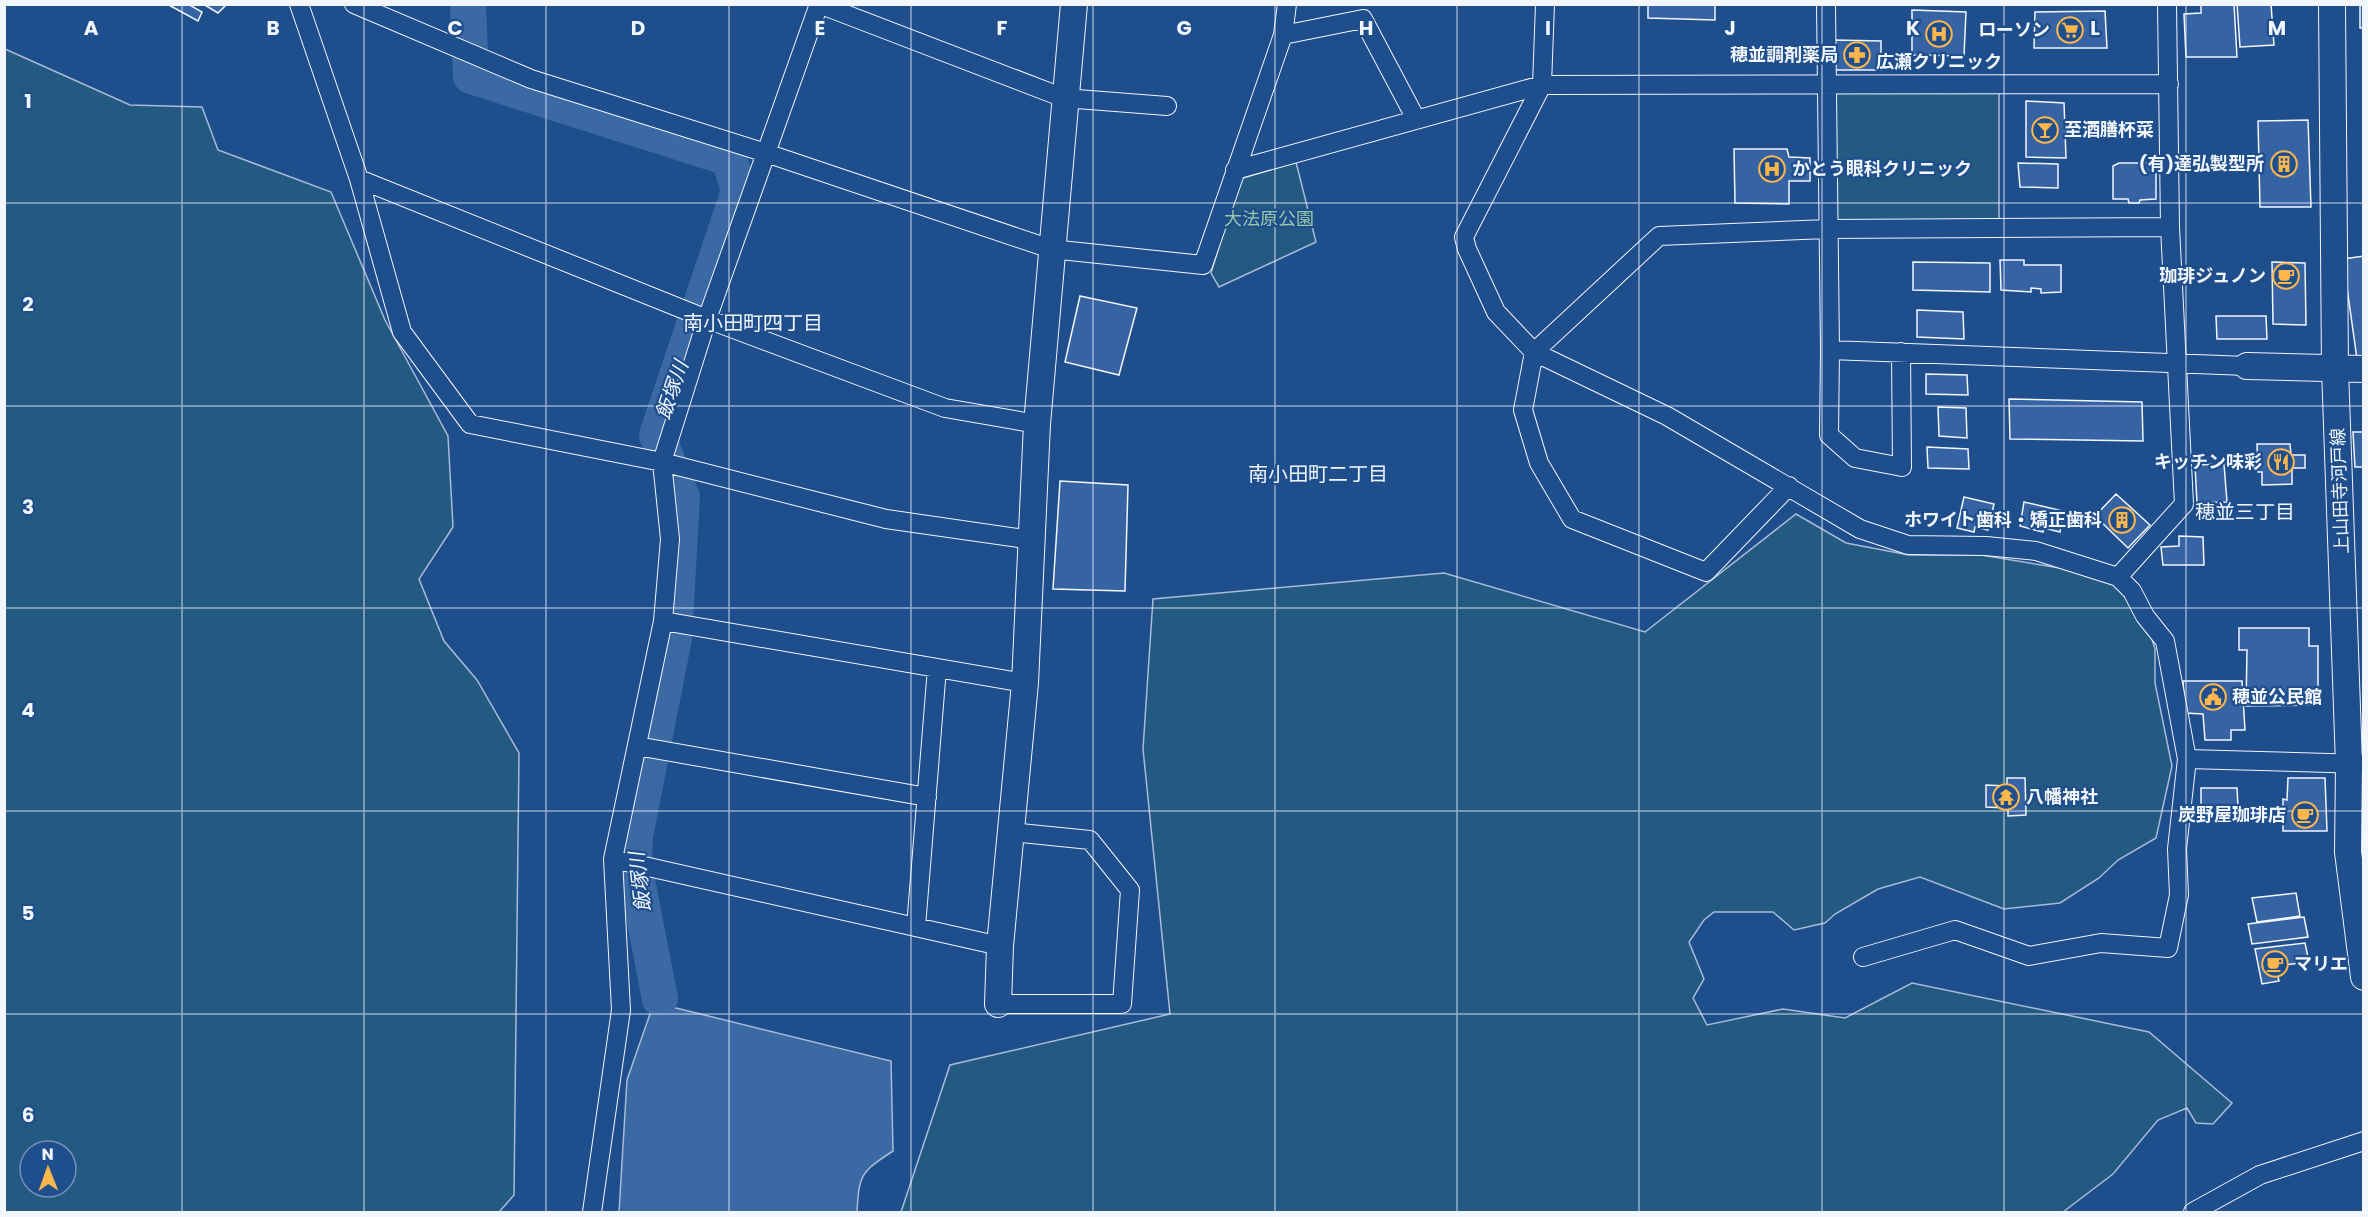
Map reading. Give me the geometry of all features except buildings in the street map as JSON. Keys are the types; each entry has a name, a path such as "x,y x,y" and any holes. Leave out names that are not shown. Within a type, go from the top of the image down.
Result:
{"street":[{"path":"299,4 359,179 402,332 471,424 662,462 886,519 1032,540"},
{"path":"354,4 531,79 766,153 1051,249 1203,265 1282,35 1287,4"},
{"path":"1011,832 1090,840 1130,890 1122,1004 998,1004 1000,946 1025,684 1037,424 1074,4"},
{"path":"1545,4 1542,85 1464,237 1467,249 1496,312 1534,352 1667,417 1860,529 1908,545 1986,546 2036,551 2118,577 2132,591 2145,615 2165,640 2187,759 2177,849 2179,896 2168,948 2101,943 2029,956 1955,930 1863,957"},
{"path":"1826,4 1829,435 1855,458 1902,467 1901,352"},
{"path":"2118,577 2184,504 2170,227 2167,4"},
{"name":"上山田寺河戸線","path":"2332,4 2335,369 2356,764 2348,852 2364,977"},
{"path":"592,1212 621,1010 613,860 663,621 670,539 662,462 706,319 819,5 1064,98 1167,106"},
{"path":"1282,35 1363,19 1416,119"},
{"path":"1235,170 1542,85 2169,84"},
{"path":"359,179 706,319 945,408 1037,424"},
{"path":"1789,486 1706,572 1572,519 1539,463 1523,410 1534,352 1659,236 1827,229 2170,227"},
{"path":"1830,350 2364,369"},
{"path":"663,621 1025,684"},
{"path":"916,927 938,668"},
{"path":"637,746 927,797"},
{"path":"2187,759 2356,764"},
{"path":"613,860 1000,946"},
{"path":"2193,1212 2260,1175 2364,1141"}],"green space":[{"path":"5,49 130,105 202,107 218,150 331,192 385,320 448,436 453,527 419,579 444,641 477,680 519,753 514,1195 499,1212 5,1212"},
{"path":"1836,89 1999,90 1999,220 1835,223"},
{"name":"大法原公園","path":"1296,162 1316,242 1219,287 1211,273 1240,179"},
{"path":"1796,514 1846,543 1909,555 1981,555 2072,570 2115,581 2145,616 2155,649 2155,683 2172,766 2156,838 2118,860 2099,878 2060,903 2004,909 1920,877 1878,889 1835,914 1825,923 1794,930 1773,912 1714,912 1704,920 1689,942 1704,979 1693,998 1707,1025 1783,1009 1845,1018 1912,983 2149,1032 2232,1103 2213,1124 2196,1123 2187,1108 2158,1120 2113,1174 2063,1212 901,1212 950,1065 1170,1014 1143,749 1153,599 1444,573 1645,632"}],"shaded area":[{"path":"676,1008 891,1061 893,1151 874,1164 864,1175 859,1189 857,1212 619,1212 627,1080 650,1014"}],"waterway":[{"name":"飯塚川","path":"468,4 471,76 729,158 739,191 657,435 682,497 674,638 635,836 634,865 660,999"}],"place":[{"name":"ローソン","path":"2070,30"},
{"name":"広瀬クリニック","path":"1939,34"},
{"name":"穂並調剤薬局","path":"1857,55"},
{"name":"至酒膳杯菜","path":"2045,130"},
{"name":"(有)達弘製型所","path":"2284,164"},
{"name":"かとう眼科クリニック","path":"1772,169"},
{"name":"珈琲ジュノン","path":"2286,276"},
{"name":"キッチン味彩","path":"2281,462"},
{"name":"ホワイト歯科・矯正歯科","path":"2122,520"},
{"name":"穂並公民館","path":"2213,697"},
{"name":"八幡神社","path":"2006,797"},
{"name":"炭野屋珈琲店","path":"2305,815"},
{"name":"マリエ","path":"2275,964"}],"district":[{"name":"南小田町四丁目","path":"753,323"},
{"name":"南小田町二丁目","path":"1318,474"},
{"name":"穂並三丁目","path":"2245,512"}]}
